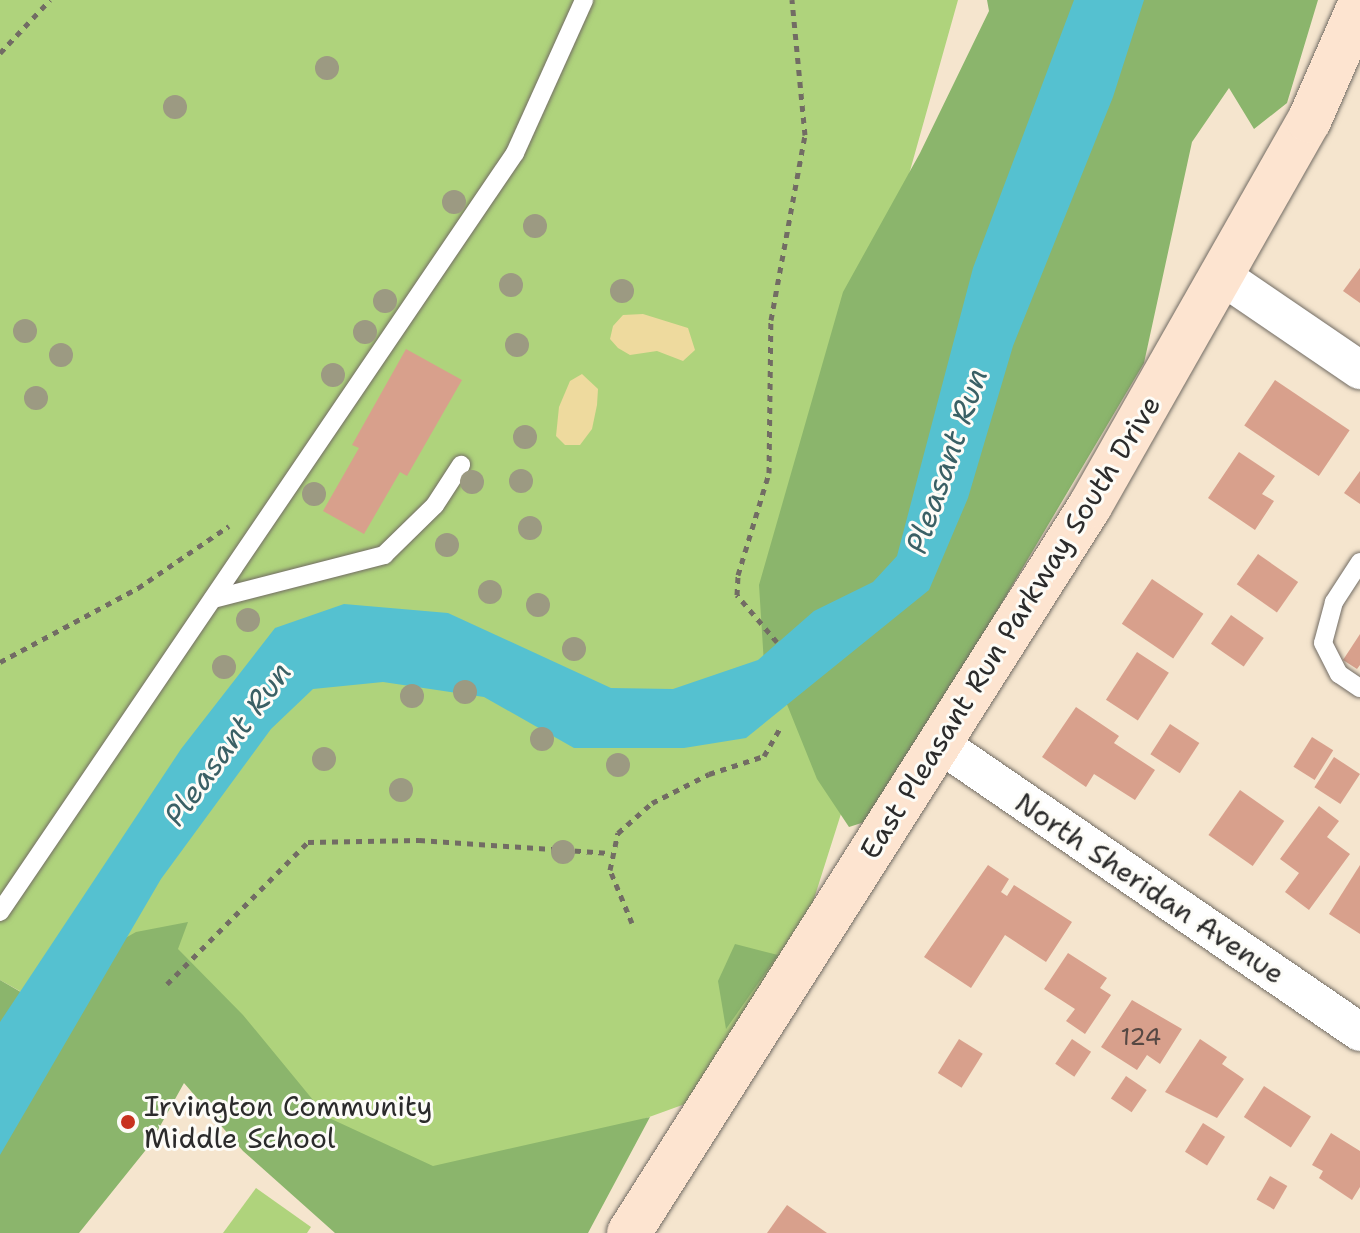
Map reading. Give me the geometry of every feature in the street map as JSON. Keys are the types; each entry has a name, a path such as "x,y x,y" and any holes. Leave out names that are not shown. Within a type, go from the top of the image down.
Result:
{"street":[{"name":"East Pleasant Run Parkway South Drive","path":"629,1233 1090,506 1309,121 1360,4"},
{"path":"1222,276 1360,370"},
{"name":"North Sheridan Avenue","path":"940,744 1360,1032"}],"lane":[{"path":"0,912 515,153 584,0"},
{"path":"213,599 384,555 435,505 461,465"},
{"path":"1360,562 1334,602 1323,643 1339,674 1360,688"}],"path":[{"path":"0,53 50,0"},
{"path":"777,642 737,595 738,575 769,473 771,320 805,135 792,0"},
{"path":"0,662 138,588 241,518"},
{"path":"632,923 610,870 610,853 618,833 652,803 709,774 764,756 781,726"},
{"path":"167,984 308,842 419,840 610,853"}],"green space":[{"path":"0,0 958,0 849,388 860,754 813,902 685,1104 404,1206 0,980"},
{"path":"987,0 1086,0 909,556 764,664 759,585 843,292 920,153 989,11"},
{"path":"1143,0 1318,0 1287,103 1254,129 1229,88 1192,142 1144,363 874,819 849,827 817,779 784,697 842,648 974,428"},
{"path":"188,922 178,949 243,1015 327,1117 433,1166 650,1117 588,1233 335,1233 243,1151 184,1083 149,1146 79,1233 0,1233 0,1127 111,946 136,932"},
{"path":"735,944 778,955 726,1029 718,981"},
{"path":"0,980 26,995 0,1032"},
{"path":"256,1188 311,1227 307,1233 223,1233"}],"sand":[{"path":"643,314 688,328 695,350 683,361 657,351 630,355 618,348 610,339 613,326 623,315"},
{"path":"582,374 598,389 592,429 580,445 565,445 556,436 559,407 570,381"}],"water":[{"name":"Pleasant Run","path":"1074,0 1144,0 1113,97 1013,346 968,498 929,590 746,738 684,748 574,748 484,697 383,682 313,689 271,729 161,879 0,1155 0,1022 181,749 275,628 344,604 448,613 611,688 673,689 758,660 814,611 873,582 897,556 973,268"}],"building":[{"path":"1360,268 1360,303 1343,291"},
{"path":"406,349 462,380 407,476 400,472 364,534 323,511 359,448 352,445"},
{"path":"1275,380 1350,430 1319,476 1244,426"},
{"path":"1239,452 1275,476 1262,494 1274,501 1255,530 1208,498"},
{"path":"1360,471 1360,504 1344,493"},
{"path":"1258,554 1298,582 1277,612 1237,584"},
{"path":"1152,579 1203,614 1173,658 1122,624"},
{"path":"1231,615 1264,638 1244,667 1211,644"},
{"path":"1360,634 1360,665 1357,669 1343,660"},
{"path":"1137,652 1169,673 1138,721 1106,700"},
{"path":"1076,707 1119,736 1114,743 1155,770 1135,800 1094,774 1086,787 1042,757"},
{"path":"1170,724 1199,743 1180,773 1150,754"},
{"path":"1312,737 1333,750 1315,780 1293,767"},
{"path":"1334,757 1360,774 1340,804 1314,787"},
{"path":"1240,790 1284,821 1253,866 1208,835"},
{"path":"1319,806 1339,821 1327,837 1350,854 1309,910 1285,892 1299,873 1280,859"},
{"path":"988,865 1009,879 1001,892 1007,896 1014,885 1072,922 1046,962 1005,935 971,988 924,957"},
{"path":"1360,865 1360,934 1329,914"},
{"path":"1068,953 1107,978 1100,988 1111,995 1085,1034 1066,1021 1075,1009 1044,989"},
{"path":"1132,1000 1182,1029 1160,1064 1147,1055 1137,1070 1101,1047"},
{"path":"959,1039 983,1054 962,1088 938,1073"},
{"path":"1072,1039 1091,1052 1074,1077 1055,1064"},
{"path":"1200,1039 1227,1057 1222,1064 1244,1079 1217,1118 1165,1092"},
{"path":"1126,1076 1147,1090 1132,1112 1111,1098"},
{"path":"1264,1086 1311,1116 1291,1148 1244,1117"},
{"path":"1203,1123 1225,1137 1207,1166 1185,1152"},
{"path":"1331,1133 1360,1151 1360,1187 1352,1200 1319,1178 1323,1171 1312,1165"},
{"path":"1270,1176 1287,1186 1274,1209 1256,1199"},
{"path":"787,1205 827,1233 767,1233"}],"place":[{"name":"Irvington Community Middle School","path":"128,1122"}]}
